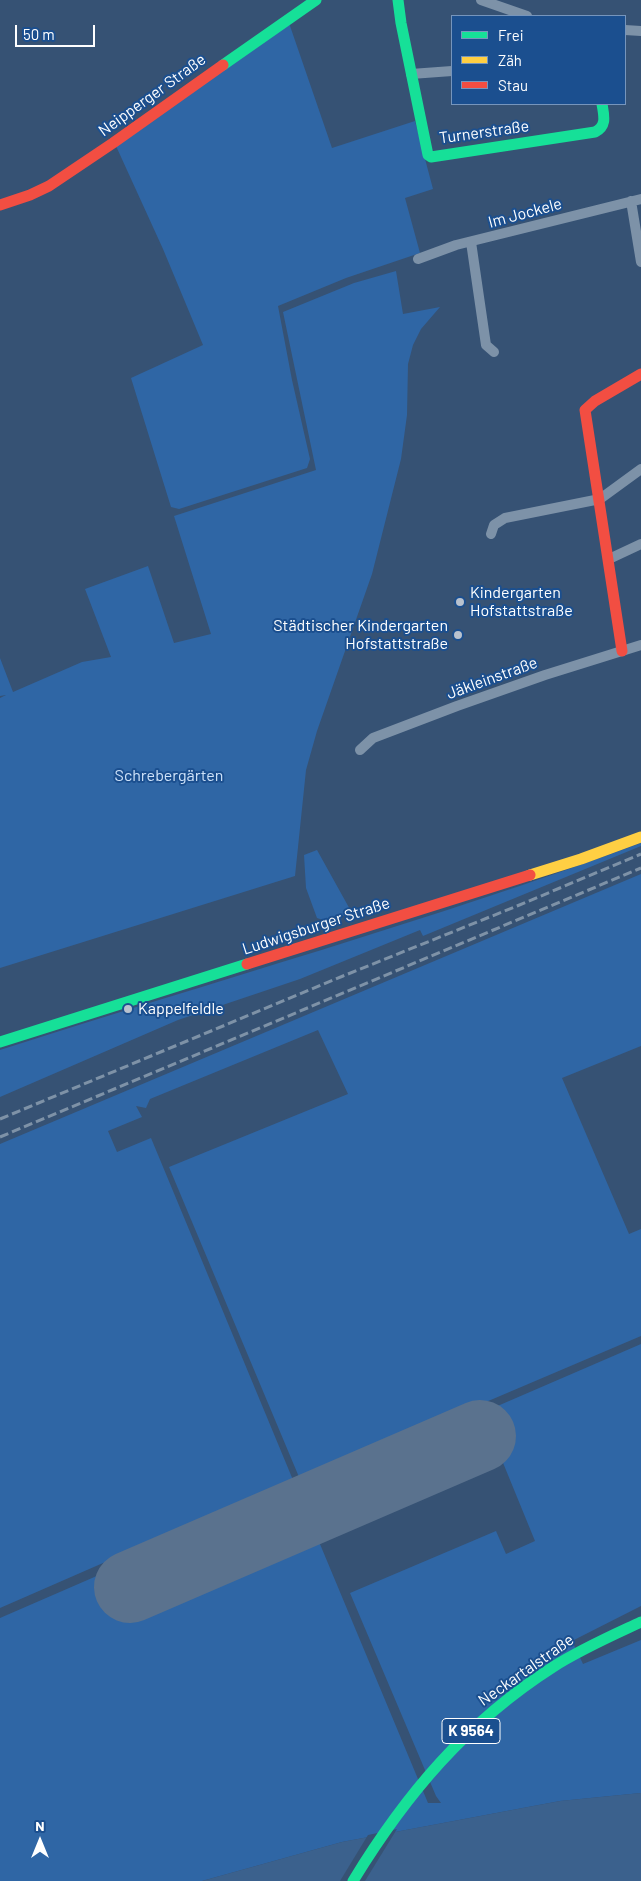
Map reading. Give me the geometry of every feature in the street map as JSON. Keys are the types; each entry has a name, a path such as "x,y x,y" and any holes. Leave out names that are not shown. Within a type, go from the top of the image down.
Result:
{"street":[{"name":"Neipperger Straße","path":"0,205 49,186 316,0"},
{"name":"Turnerstraße","path":"398,0 428,155 432,157 595,132 601,130 605,121 602,105"},
{"path":"481,0 524,15"},
{"path":"626,30 641,31"},
{"path":"411,74 451,71"},
{"path":"636,200 641,262"},
{"name":"Im Jockele","path":"418,258 471,242 636,200"},
{"path":"471,242 486,345 494,352"},
{"path":"622,652 585,410 595,401 641,374"},
{"path":"491,534 494,525 505,518 600,499 641,469"},
{"path":"609,559 641,544"},
{"name":"Jäkleinstraße","path":"360,750 373,738 456,706 552,672 641,645"},
{"name":"Ludwigsburger Straße","path":"0,1042 581,859 641,837"},
{"name":"Neckartalstraße","path":"353,1881 402,1806 429,1772 476,1725 562,1662 606,1636 636,1624"}],"green space":[{"path":"289,23 332,148 415,121 433,189 405,198 420,253 346,278 278,306 310,459 307,468 179,509 171,507 131,378 203,345 163,249 116,146"},
{"name":"Schrebergärten","path":"396,271 403,314 440,307 421,329 413,345 408,364 407,415 401,459 372,574 317,731 306,770 295,876 0,968 0,698 6,695 0,696 0,658 13,692 82,662 111,657 85,589 148,566 174,643 211,634 174,516 316,470 283,312 354,283"},
{"path":"641,843 641,846 423,936 420,930 300,979 178,1020 0,1097 0,1050 402,925"},
{"path":"317,850 352,913 326,921 317,918 306,888 304,855"},
{"path":"641,874 641,1046 562,1078 629,1234 641,1229 641,1336 305,1479 299,1477 169,1167 348,1094 318,1030 150,1099 146,1108 136,1106 142,1117 108,1131 117,1152 151,1138 293,1480 0,1608 0,1144"},
{"path":"641,1344 641,1606 572,1641 583,1664 641,1640 641,1793 560,1801 342,1842 202,1881 0,1881 0,1618 297,1489 428,1803 441,1803 436,1796 350,1593 496,1531 506,1554 535,1541 499,1453 321,1525 308,1495 310,1487"}],"shaded area":[{"path":"641,1793 641,1881 202,1881 342,1842 560,1801"}],"pier":[{"path":"397,1829 365,1881 340,1881 368,1835"}],"runway":[{"path":"130,1587 480,1436"}],"railway":[{"path":"0,1119 641,854"},
{"path":"0,1137 641,868"}],"traffic: fast":[{"path":"223,65 316,0"},
{"path":"398,0 428,155 431,157 595,132 603,124 602,105"},
{"path":"0,1042 247,964"},
{"path":"353,1881 373,1849 417,1790 466,1736 493,1711 522,1688 564,1660 641,1622"}],"traffic: slow":[{"path":"530,875 641,837"}],"traffic: jam":[{"path":"0,205 30,195 49,186 223,65"},
{"path":"622,651 585,410 595,401 641,374"},
{"path":"247,964 530,875"}],"place":[{"name":"Kindergarten Hofstattstraße","path":"460,602"},
{"name":"Städtischer Kindergarten Hofstattstraße","path":"458,635"},
{"name":"Kappelfeldle","path":"128,1009"}]}
